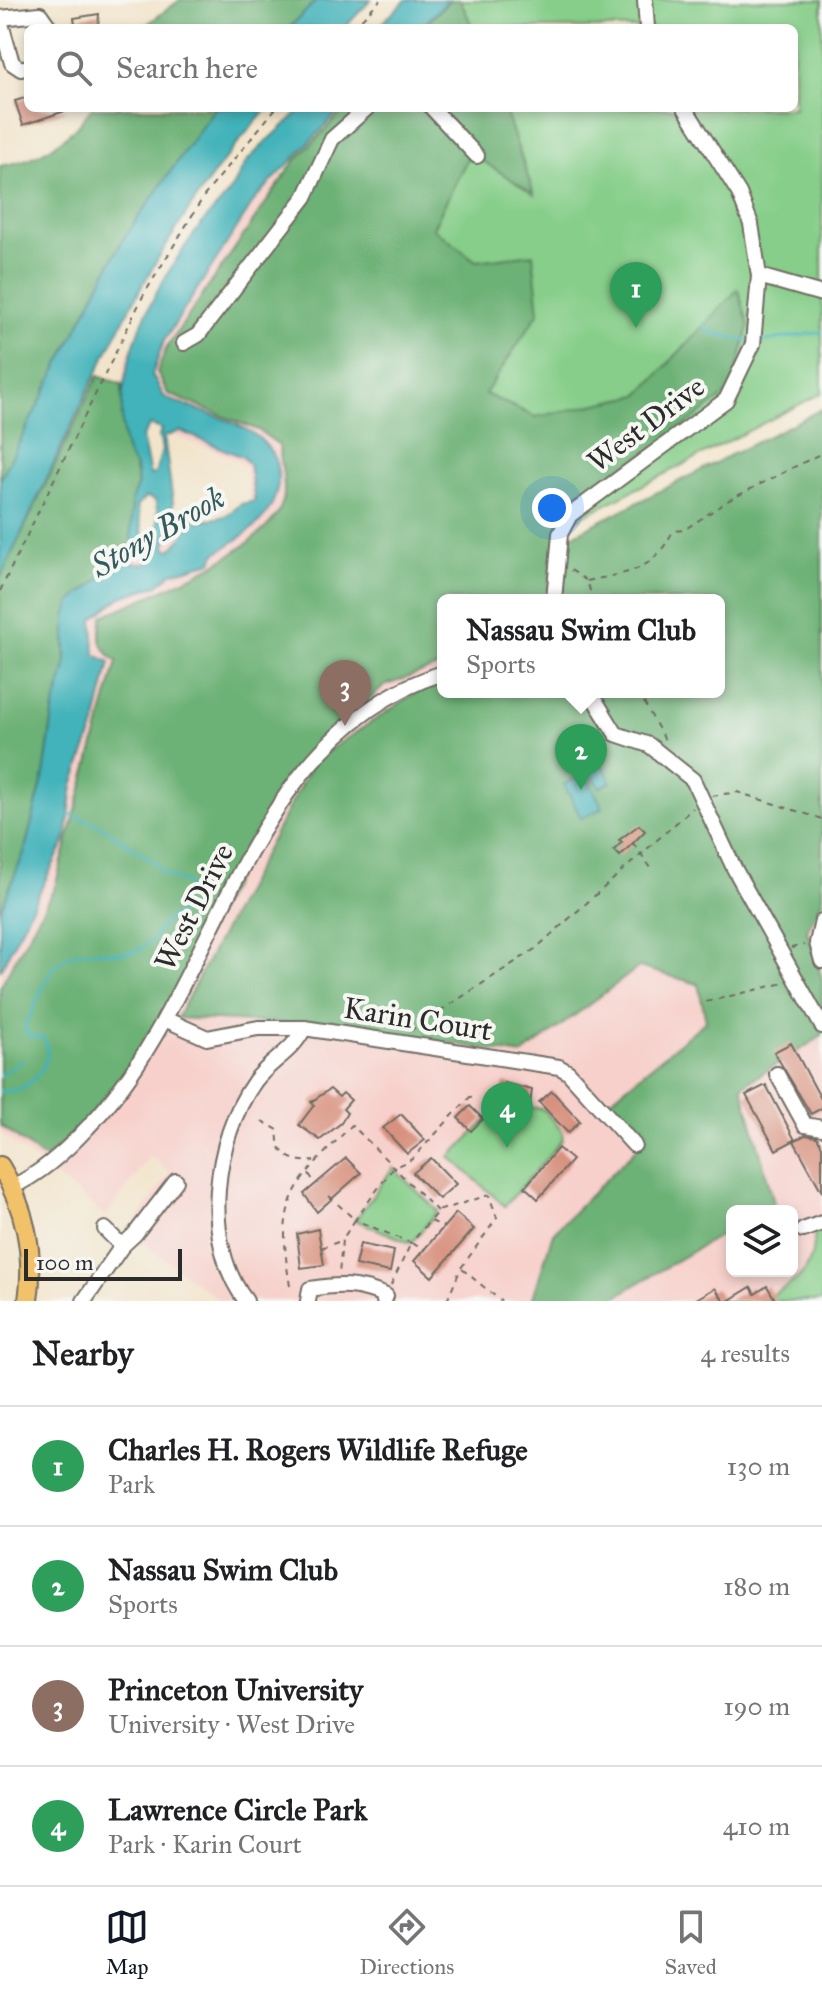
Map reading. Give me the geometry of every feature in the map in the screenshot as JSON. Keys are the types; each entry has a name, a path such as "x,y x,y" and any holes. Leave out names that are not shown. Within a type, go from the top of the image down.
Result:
{"main road":[{"path":"0,1166 12,1187 27,1236 30,1272 28,1301"}],"street":[{"path":"642,24 645,0"},
{"path":"24,68 12,63 0,19 40,14 47,24"},
{"path":"184,343 198,335 300,205 332,139 362,112"},
{"path":"436,112 477,156"},
{"name":"West Drive","path":"554,594 560,534 570,515 726,400 753,341 759,276 751,224 739,193 688,112"},
{"path":"759,276 822,294"},
{"name":"West Drive","path":"12,1187 55,1159 100,1115 138,1066 167,1020 270,816 287,791 320,753 377,704 412,684 437,675"},
{"path":"594,698 616,734 639,739 693,780 722,843 822,1026"},
{"path":"822,921 817,943 822,961"},
{"name":"Karin Court","path":"167,1020 207,1038 258,1028 304,1028 559,1067 568,1072 634,1145"},
{"path":"246,1301 227,1271 220,1232 219,1191 223,1161 236,1120 254,1082 297,1044 304,1028"},
{"path":"777,1074 805,1125 822,1128"},
{"path":"84,1301 122,1246 176,1181"},
{"path":"803,1230 822,1223"},
{"path":"105,1229 122,1246"},
{"path":"308,1301 310,1289 339,1284 359,1286 385,1299"}],"path":[{"path":"357,24 380,0"},
{"path":"0,591 143,296 204,196 272,112"},
{"path":"587,581 646,567 664,548 673,531 684,530 729,500 822,453"},
{"path":"555,567 576,573 587,581 591,594"},
{"path":"641,698 665,740 667,759"},
{"path":"394,1042 535,949 703,800 737,792 822,819"},
{"path":"633,843 654,872"},
{"path":"780,949 817,943"},
{"path":"706,1002 797,980"},
{"path":"339,1284 342,1240 355,1220 393,1168 412,1159 470,1097 475,1096"},
{"path":"262,1121 278,1130 277,1139 287,1157 295,1161 316,1161"},
{"path":"290,1286 283,1223 295,1189 316,1161 352,1125 438,1211"},
{"path":"308,1171 315,1183"},
{"path":"385,1299 411,1243 438,1211 489,1195 497,1218 461,1268 447,1301"},
{"path":"329,1196 355,1220 424,1249"},
{"path":"431,1221 444,1227"},
{"path":"321,1248 342,1240"},
{"path":"461,1268 501,1301"}],"shaded area":[{"path":"263,144 559,594 437,594 437,698 455,698 822,882 822,1301 221,1301 128,1232 170,1172 150,1156 106,1216 0,1132 0,902 60,630 115,559 251,503 245,466 236,459 116,414 126,358 169,270"}],"green space":[{"path":"180,0 317,0 293,24 147,24"},
{"path":"450,0 460,0 471,24 427,24"},
{"path":"460,0 822,0 822,393 556,530 416,263 448,240 432,228 470,153 530,183 505,112 798,112 798,24 471,24"},
{"path":"89,112 212,112 122,241 0,480 0,166 40,154 73,130"},
{"path":"342,112 505,112 534,194 470,153 433,228 476,261 533,254 539,312 485,394 536,417 639,395 738,289 749,326 731,391 657,446 570,497 552,560 548,594 437,594 437,667 384,686 292,772 167,1007 130,1065 86,1121 45,1159 0,1125 0,987 55,887 117,661 106,652 101,642 103,616 176,584 232,554 273,519 283,501 284,481 279,445 258,430 168,394 157,372 167,347 294,162"},
{"path":"98,376 122,384 122,410 138,484 132,499 131,544 124,559 71,602 65,640 66,666 54,708 44,775 24,853 0,911 0,578"},
{"path":"822,409 822,901 807,930 822,979 822,1036 742,1086 774,1203 726,1205 726,1232 608,1301 532,1301 553,1233 641,1144 609,1101 706,1021 698,984 639,967 522,1055 354,1027 177,1018 314,760 423,688 437,684 437,698 725,698 725,594 561,594 569,537"},
{"path":"502,1105 543,1109 563,1132 562,1140 505,1206 450,1157"},
{"path":"393,1168 438,1211 411,1243 355,1220"},
{"path":"822,1228 822,1301 761,1301 800,1276 811,1259 815,1232"}],"water":[{"path":"317,0 371,0 348,24 293,24"},
{"path":"406,0 449,0 424,24 381,24"},
{"path":"212,112 265,112 224,160 185,215 150,273 117,332 0,578 0,480 122,241"},
{"name":"Stony Brook","path":"298,112 338,112 256,198 164,341 152,375 166,398 234,423 261,440 271,451 277,466 275,496 256,526 215,554 212,562 172,573 158,585 121,597 93,619 95,655 110,662 95,725 73,785 66,839 0,971 0,911 24,853 44,775 54,708 66,666 66,617 71,602 124,559 131,544 132,499 138,484 136,466 125,445 122,421 127,369 134,343 169,271 203,222 231,190 249,159","holes":["150,425 162,429 159,435 162,450 155,474 150,475 142,437","180,431 243,457 249,464 255,501 241,504 226,516 198,522 191,516 183,536 171,550 165,548 173,503 164,437","146,497 155,500 157,508 155,542 145,564 131,563 143,537 137,506"]},
{"path":"603,765 611,782 600,788 594,778 589,781 603,808 581,818 564,784"}],"building":[{"path":"99,14 98,24 75,24 74,18"},
{"path":"24,98 24,112 62,112 23,125 15,101"},
{"path":"639,825 645,831 620,856 614,850 622,842 619,840"},
{"path":"791,1043 822,1101 822,1108 811,1114 774,1052"},
{"path":"504,1083 532,1090 530,1105 501,1100"},
{"path":"766,1085 795,1140 776,1150 746,1095"},
{"path":"330,1089 339,1097 343,1093 351,1100 343,1109 347,1113 341,1123 320,1140 299,1125 314,1105 311,1102"},
{"path":"552,1091 580,1121 568,1133 539,1102"},
{"path":"470,1106 483,1119 471,1131 458,1118"},
{"path":"401,1114 425,1140 407,1154 383,1128"},
{"path":"805,1135 817,1137 822,1146 822,1192 794,1141"},
{"path":"558,1148 572,1160 538,1199 525,1187"},
{"path":"346,1158 361,1173 317,1212 304,1194"},
{"path":"431,1158 456,1184 439,1199 413,1173"},
{"path":"456,1213 474,1229 432,1277 414,1261"},
{"path":"318,1229 324,1265 301,1268 297,1234"},
{"path":"360,1244 394,1251 390,1272 355,1265"},
{"path":"767,1286 776,1301 728,1301 751,1287 755,1294"},
{"path":"715,1288 724,1301 693,1301"}],"waterway":[{"path":"704,325 709,332 747,341"},
{"path":"759,342 822,332"},
{"path":"0,1091 10,1091 29,1083 43,1067 47,1048 44,1038 29,1036 24,1027 45,981 57,965 65,958 83,952 138,950 169,919 195,903 187,884 161,872 156,863 99,825 66,813"},
{"path":"0,1075 23,1061"}],"place":[{"name":"Charles H. Rogers Wildlife Refuge","path":"636,328"},
{"name":"Princeton University","path":"345,726"},
{"name":"Nassau Swim Club","path":"581,790"},
{"name":"Lawrence Circle Park","path":"507,1148"}]}
